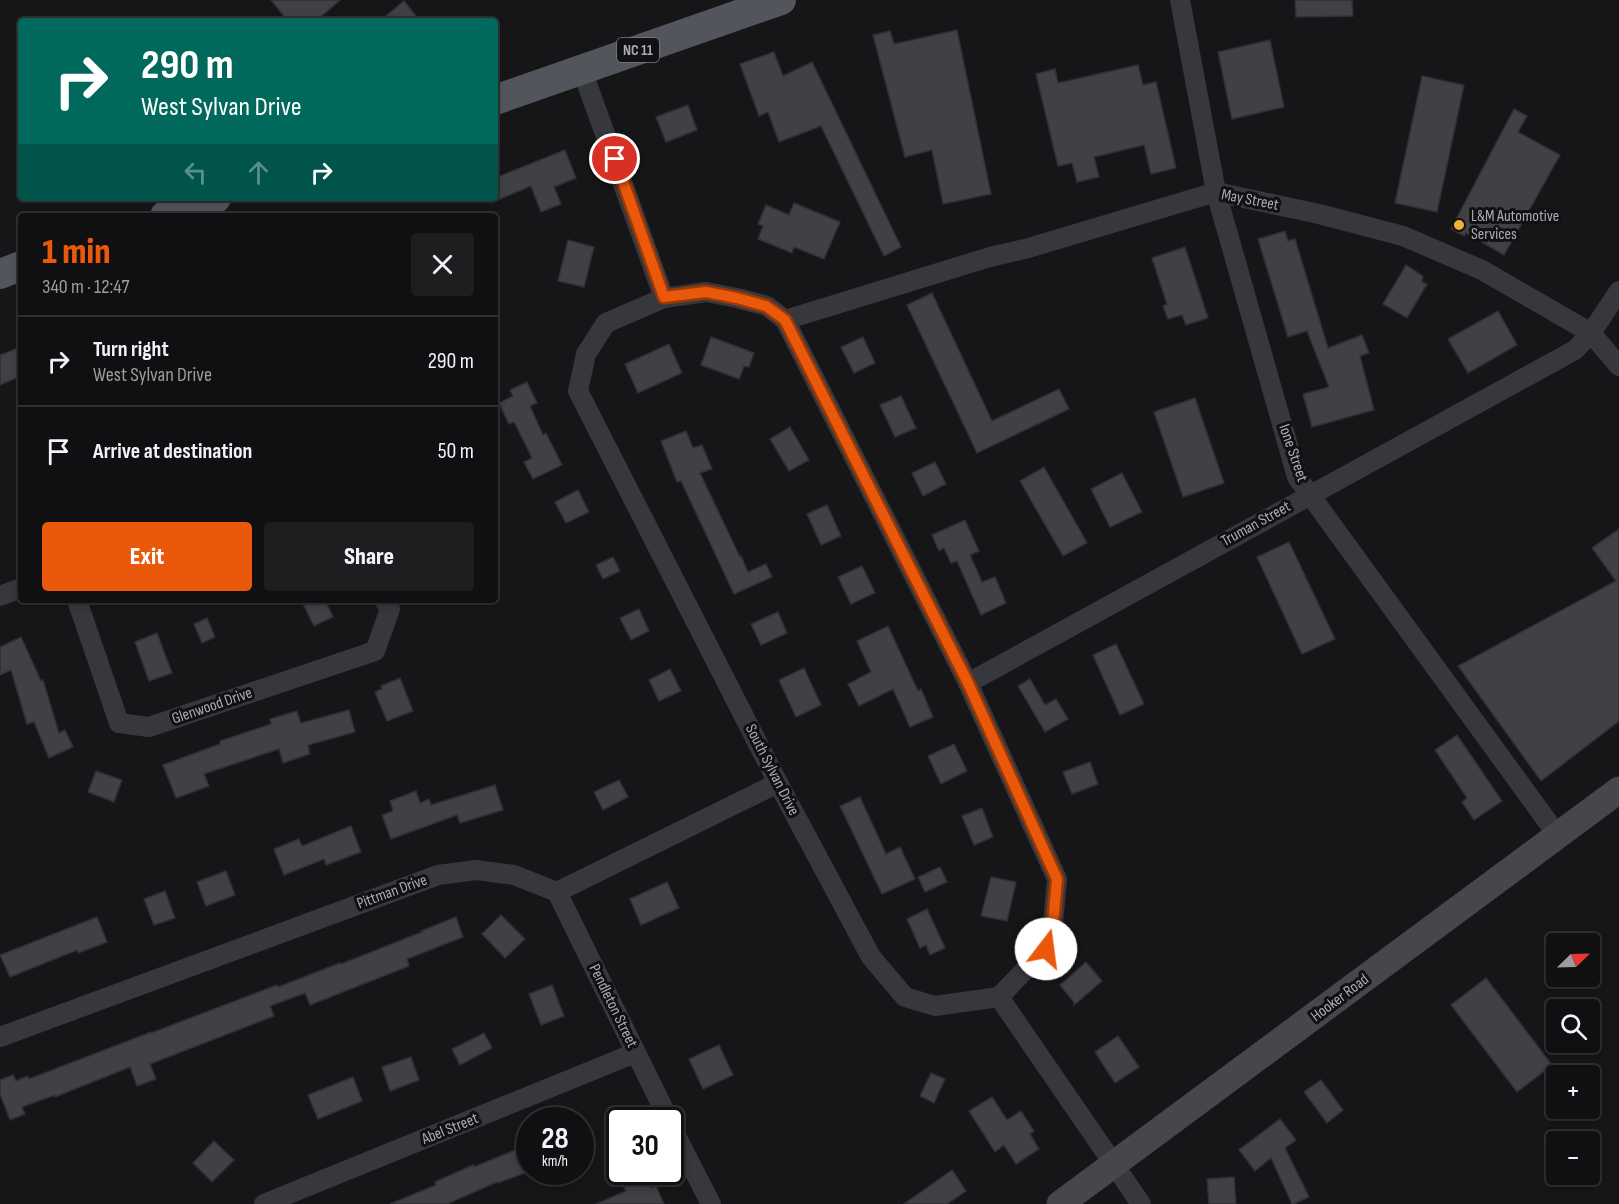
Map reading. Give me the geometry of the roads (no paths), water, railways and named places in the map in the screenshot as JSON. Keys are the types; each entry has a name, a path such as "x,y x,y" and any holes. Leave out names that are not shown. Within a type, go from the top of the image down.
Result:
{"main road":[{"name":"NC 11","path":"498,99 781,0"},
{"path":"178,213 216,204"},
{"path":"0,274 18,267"},
{"name":"Hooker Road","path":"1060,1204 1619,790"}],"street":[{"name":"Ione Street","path":"1180,0 1216,192 1298,477 1558,836"},
{"path":"582,70 664,297"},
{"name":"May Street","path":"785,320 990,257 1025,249 1216,192 1319,214 1403,236 1482,270 1591,333 1619,366"},
{"name":"Truman Street","path":"968,683 1575,350 1591,333 1619,291"},
{"name":"South Sylvan Drive","path":"785,320 766,306 706,292 664,297 606,322 586,354 578,391 778,783 871,957 905,997 935,1006 999,998"},
{"path":"785,320 968,683 1057,879 1053,924 1046,949 999,998 1141,1204"},
{"path":"0,596 18,589"},
{"name":"Glenwood Drive","path":"77,603 119,723 149,728 375,651 390,609 386,603"},
{"path":"557,892 778,783"},
{"name":"Pittman Drive","path":"0,1037 438,875 476,870 514,875 557,892"},
{"name":"Pendleton Street","path":"557,892 663,1107"},
{"name":"Abel Street","path":"264,1204 636,1053"},
{"name":"Pendleton Street","path":"684,1150 711,1204"}],"place":[{"name":"L&M Automotive Services","path":"1459,225"}]}
